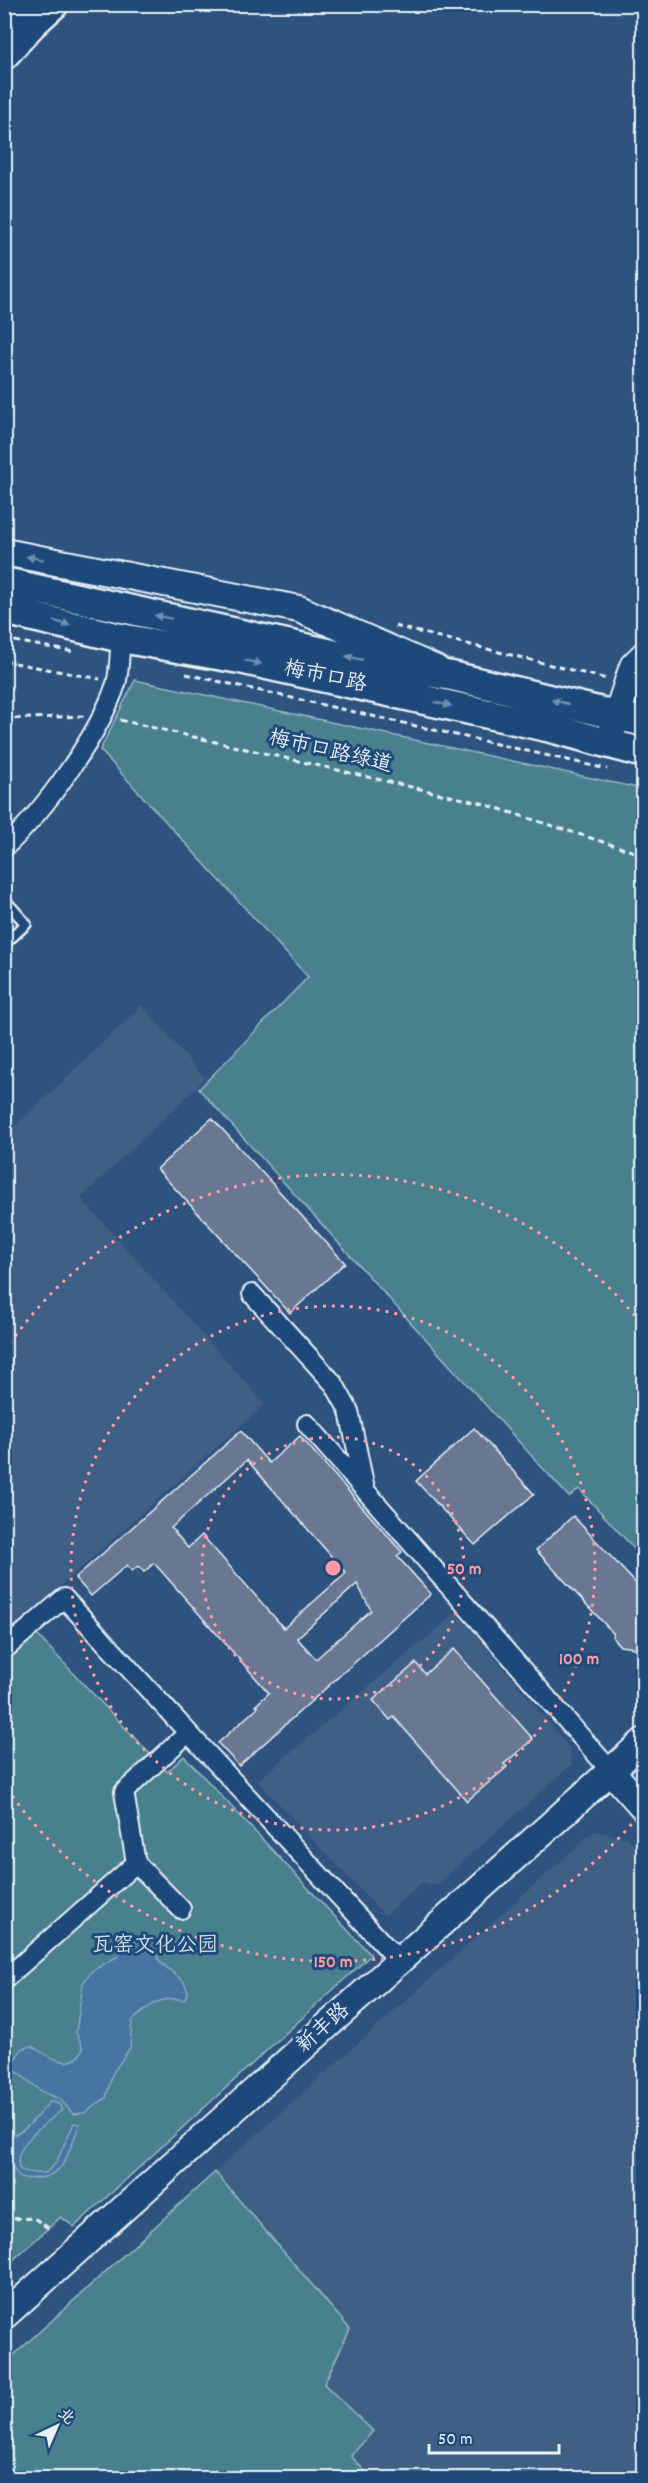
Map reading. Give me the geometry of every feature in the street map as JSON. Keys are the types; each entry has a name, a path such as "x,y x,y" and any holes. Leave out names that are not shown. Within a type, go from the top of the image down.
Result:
{"main road":[{"path":"4,55 54,4"},
{"name":"梅市口路","path":"4,582 378,663 452,676 630,719"},
{"name":"梅市口路","path":"4,610 121,638 240,659 551,728 610,757 644,753"}],"street":[{"path":"12,4 32,24"},
{"path":"4,552 299,609 452,676"},
{"path":"4,848 39,813 101,716 116,682 121,638"},
{"path":"610,757 630,719 627,684 633,666 644,655"},
{"path":"252,1294 334,1384 349,1411 366,1490"},
{"path":"307,1424 644,1808"},
{"path":"4,1650 64,1598 399,1961"},
{"path":"181,1908 136,1863 124,1792 188,1733"},
{"name":"新丰路","path":"4,2316 644,1741"},
{"path":"4,1980 136,1863"}],"lane":[{"path":"4,899 26,924 4,944"}],"path":[{"path":"385,624 627,684"},
{"path":"4,639 84,654"},
{"path":"4,661 116,682"},
{"path":"184,674 610,757"},
{"name":"梅市口路绿道","path":"4,719 101,716 481,803 644,855"},
{"path":"4,2222 10,2219 34,2218 51,2230"}],"shaded area":[{"path":"142,1005 205,1079 81,1198 265,1404 5,1635 5,1136"},
{"path":"457,1612 569,1747 572,1764 436,1886 423,1882 385,1916 257,1781"},
{"path":"594,1831 628,1838 643,1856 643,2478 371,2478 351,2456 373,2431 324,2384 350,2329 215,2172"},
{"path":"143,1938 147,1948 154,1949 160,1962 184,1982 188,1992 184,2000 168,1999 155,2003 132,2021 130,2048 112,2074 106,2098 84,2113 73,2114 60,2099 41,2091 10,2066 22,2049 32,2046 60,2060 73,2060 79,2056 83,2048 76,2033 83,1983 92,1971 118,1956 127,1944"},
{"path":"50,2102 59,2104 62,2110 24,2144 18,2161 20,2170 46,2173 56,2163 74,2123 80,2124 71,2148 55,2172 35,2179 20,2178 5,2158 5,2136 12,2136 24,2129"}],"green space":[{"path":"135,680 643,789 643,1558 579,1489 569,1497 199,1089 308,977 100,750"},
{"name":"瓦窑文化公园","path":"23,1620 167,1772 184,1756 371,1955 74,2227 61,2217 5,2267 4,1635"},
{"path":"215,2172 350,2329 324,2384 373,2431 351,2456 371,2478 5,2478 5,2363"}],"building":[{"path":"212,1118 345,1263 290,1313 157,1169"},
{"path":"474,1428 534,1494 475,1545 416,1481"},
{"path":"241,1431 269,1463 300,1436 402,1552 397,1556 431,1594 239,1766 218,1743 258,1707 256,1705 269,1693 154,1563 144,1572 138,1566 132,1571 127,1565 91,1596 75,1578","holes":["247,1460 346,1573 284,1628 202,1535 188,1548 171,1528","357,1584 371,1610 316,1659 297,1638"]},
{"path":"573,1516 644,1592 644,1644 635,1648 620,1646 613,1638 613,1633 536,1550"},
{"path":"454,1649 533,1739 504,1764 507,1767 467,1801 394,1717 390,1720 373,1700 416,1663 425,1674"}]}
